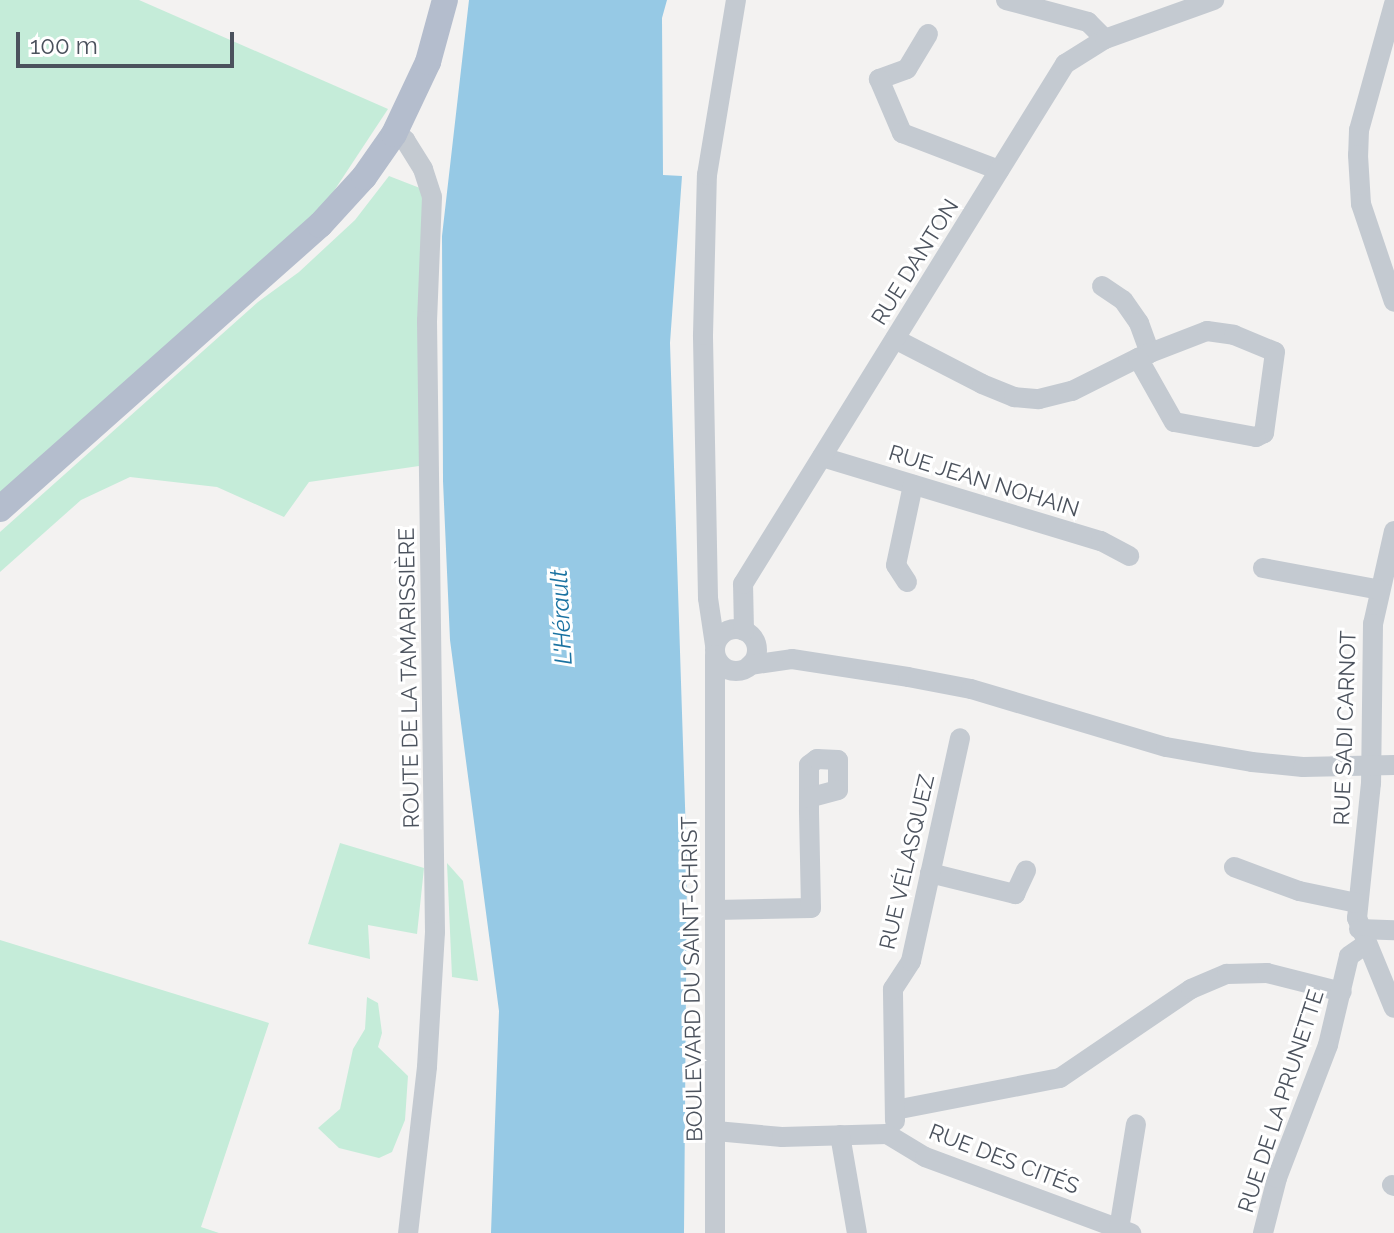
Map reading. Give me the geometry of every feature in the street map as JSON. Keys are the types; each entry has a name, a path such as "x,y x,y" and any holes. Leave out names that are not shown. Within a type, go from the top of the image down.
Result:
{"main road":[{"path":"0,509 320,225 364,177 394,134 428,62 445,0"}],"street":[{"name":"BOULEVARD DU SAINT-CHRIST","path":"715,1233 715,650 708,598 703,335 707,175 736,0"},
{"path":"1006,0 1088,22 1105,39"},
{"name":"RUE DANTON","path":"748,635 743,584 1065,64 1105,39 1214,0"},
{"path":"1375,0 1394,5 1359,130 1358,165 1361,204 1394,302"},
{"path":"928,34 907,69 879,79 902,133 999,170"},
{"name":"ROUTE DE LA TAMARISSIÈRE","path":"394,134 405,140 423,169 432,197 427,321 435,932 426,1082 408,1233"},
{"path":"895,339 1014,397 1039,399 1072,391 1144,356 1207,331 1234,335 1275,352 1264,433 1256,437 1174,422 1144,356 1139,323 1123,300 1102,286"},
{"name":"RUE JEAN NOHAIN","path":"822,457 1101,541 1129,556"},
{"path":"907,582 896,565 913,485"},
{"name":"RUE SADI CARNOT","path":"1362,937 1357,903 1372,766 1372,641 1394,531"},
{"path":"1263,568 1380,590"},
{"path":"792,659 744,668 721,665 715,650 723,634 748,635 792,659 971,689 1166,747 1303,767 1394,765"},
{"path":"744,668 756,654 748,635"},
{"name":"BOULEVARD DU SAINT-CHRIST","path":"714,724 744,668"},
{"name":"RUE VÉLASQUEZ","path":"895,1137 893,989 911,961 960,738"},
{"path":"715,910 811,908 809,798"},
{"path":"1234,867 1299,891 1357,903"},
{"path":"930,873 1015,894 1026,870"},
{"path":"1394,930 1362,937 1394,1008"},
{"name":"RUE DE LA PRUNETTE","path":"1263,1233 1342,992 1349,956 1362,937"},
{"path":"895,1110 1060,1078 1191,989 1227,974 1267,973 1342,992"},
{"path":"1125,1231 1136,1124"},
{"name":"RUE DES CITÉS","path":"716,1131 760,1136 895,1137 925,1157 1125,1231"},
{"path":"840,1135 857,1233"}],"green space":[{"path":"0,0 139,0 388,109 324,206 0,497"},
{"path":"389,176 425,190 419,466 309,482 284,517 217,487 130,477 81,500 0,572 0,532 258,302 299,272 355,220"},
{"path":"340,843 424,868 417,934 368,925 370,959 308,944"},
{"path":"447,863 463,881 478,981 452,977"},
{"path":"0,940 269,1023 201,1227 219,1233 0,1233"},
{"path":"367,997 378,1003 382,1033 378,1047 408,1076 405,1120 392,1152 379,1158 339,1148 318,1128 340,1109 353,1049 365,1029"}],"water":[{"name":"L'Hérault","path":"469,0 667,0 662,18 663,175 682,176 670,343 687,867 684,1233 491,1233 499,1011 450,640 443,481 442,236"}]}
